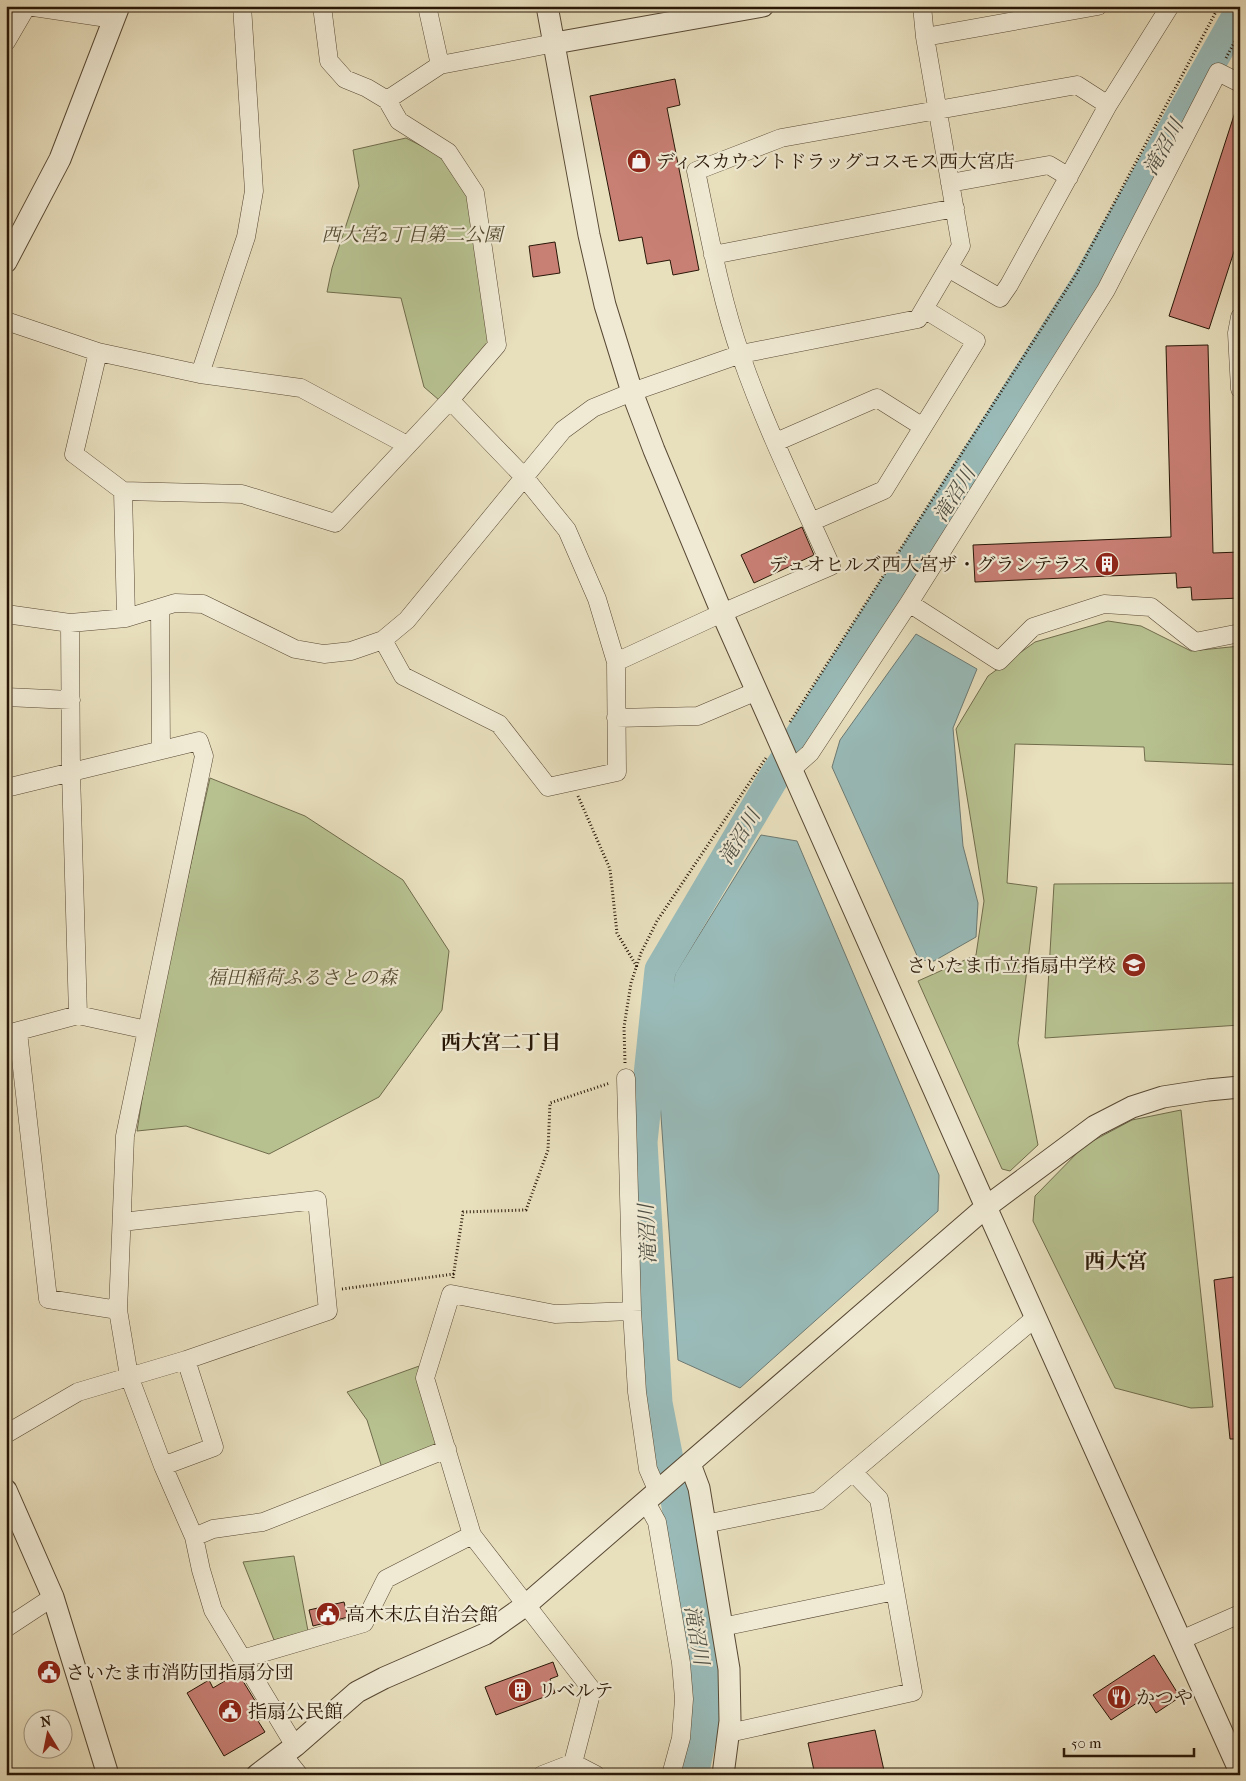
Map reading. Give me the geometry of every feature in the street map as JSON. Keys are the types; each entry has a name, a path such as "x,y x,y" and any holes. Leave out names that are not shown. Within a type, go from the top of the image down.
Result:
{"street":[{"path":"6,42 27,6 116,13 60,160 6,262"},
{"path":"200,374 246,237 254,191 242,6"},
{"path":"98,352 74,454 123,491 242,494 335,523 450,400 497,345 475,193 448,152 399,121 387,100 368,88 344,79 329,61 322,6"},
{"path":"427,6 440,65"},
{"path":"547,6 589,235 605,305 632,392 654,450 722,613 1035,1318 1240,1772"},
{"path":"387,100 440,65 763,6"},
{"path":"6,614 70,623 126,618 175,603 203,604 295,649 324,654 351,651 383,640 407,620 563,430 593,408 632,392 741,354 918,319 962,246 925,37 922,6"},
{"path":"925,37 1098,6"},
{"path":"948,268 1000,298 1162,9"},
{"path":"786,755 810,753 909,603 1106,290 1218,72 1240,83"},
{"path":"616,662 830,566 776,442 741,354 713,256 696,171 781,138 1077,85 1108,105"},
{"path":"950,183 1049,165 1069,177"},
{"path":"713,256 955,208"},
{"path":"811,522 884,490 976,341 924,309"},
{"path":"1240,317 1237,332 1240,389"},
{"path":"6,321 98,352 200,374 301,388 407,445"},
{"path":"776,442 877,398 923,427"},
{"path":"383,640 403,676 499,724 548,787 617,772 616,662 597,599 567,530 525,478 450,400"},
{"path":"123,491 126,618"},
{"path":"909,603 999,661 1033,627 1104,604 1151,607 1195,642 1240,633"},
{"path":"160,608 161,750"},
{"path":"70,623 71,772 78,1015"},
{"path":"616,718 698,716 757,691"},
{"path":"6,697 70,700"},
{"path":"6,788 199,741 204,756 125,1136 118,1310 128,1376 163,1466 194,1537 201,1570 213,1610 242,1659 289,1750 299,1775"},
{"path":"118,1310 48,1299 12,1033 78,1015 147,1030"},
{"path":"626,1078 632,1311 637,1392 648,1468 656,1493 657,1522 682,1672 684,1698 681,1738 671,1775"},
{"path":"257,1775 357,1692 384,1678 485,1634 526,1606 986,1207 1095,1126 1132,1107 1163,1097 1240,1087"},
{"path":"6,1434 78,1392 186,1360 328,1311 317,1200 122,1222"},
{"path":"573,1763 592,1690 472,1535 425,1378 451,1294 555,1314 632,1311"},
{"path":"705,1524 818,1501 1035,1318"},
{"path":"163,1466 214,1447 186,1360"},
{"path":"194,1537 213,1529 263,1522 447,1449"},
{"path":"688,1466 698,1488 729,1669 730,1721 722,1775"},
{"path":"729,1733 913,1692 879,1499 853,1472"},
{"path":"6,1490 12,1521 53,1597 108,1775"},
{"path":"242,1659 364,1623 386,1579 472,1535"},
{"path":"722,1627 895,1591"},
{"path":"6,1628 53,1597"},
{"path":"1180,1640 1240,1614"},
{"path":"542,1775 573,1763 596,1775"}],"path":[{"path":"451,1294 463,1212 526,1210 548,1150 550,1103 626,1078 624,1027 632,983 641,953 657,921 786,755 1077,273 1219,6"},
{"path":"1218,72 1240,32"},
{"path":"572,782 610,870 617,933 636,968"},
{"path":"326,1291 454,1274"}],"green space":[{"name":"西大宮2丁目第二公園","path":"406,138 447,159 471,195 492,344 439,400 424,387 401,298 327,292 332,268 359,186 353,150"},
{"path":"1108,621 1141,626 1191,651 1240,646 1240,765 1145,761 1144,747 1015,744 1007,883 1037,887 1018,1043 1038,1145 1010,1171 1002,1169 918,981 976,955 984,901 956,729 988,676 1035,642"},
{"name":"福田稲荷ふるさとの森","path":"210,778 305,816 403,880 449,951 442,1010 379,1097 269,1154 186,1126 137,1131 151,1042"},
{"path":"1240,883 1240,1025 1045,1038 1054,884"},
{"path":"1181,1110 1213,1407 1191,1408 1115,1388 1033,1221 1035,1196 1085,1145 1132,1120"},
{"path":"422,1365 436,1442 433,1449 382,1468 367,1420 347,1392"},
{"path":"294,1556 308,1631 274,1640 243,1562"}],"water":[{"path":"916,634 977,669 953,728 963,846 978,903 976,937 934,961 919,960 832,767 840,740"},
{"path":"761,835 797,841 939,1175 938,1211 740,1388 678,1360 658,1073 675,974"}],"building":[{"path":"675,79 680,105 667,108 699,270 673,275 670,260 647,264 642,237 619,241 590,96"},
{"path":"1237,106 1240,106 1240,233 1209,329 1169,316"},
{"path":"555,242 560,273 533,277 529,246"},
{"path":"1208,345 1213,553 1240,552 1240,598 1192,600 1191,587 1177,588 1176,573 975,582 973,545 1171,537 1166,346"},
{"path":"802,527 814,555 754,583 741,555"},
{"path":"1240,1276 1240,1439 1230,1439 1214,1280"},
{"path":"344,1602 348,1617 313,1626 309,1610"},
{"path":"1154,1655 1180,1697 1156,1713 1146,1697 1111,1720 1093,1695"},
{"path":"56,1662 60,1675 42,1682 38,1668"},
{"name":"リベルテ","path":"553,1662 558,1676 550,1679 555,1693 496,1715 485,1687"},
{"path":"238,1673 265,1717 258,1721 265,1732 224,1756 187,1693 209,1680 213,1688"},
{"path":"875,1730 885,1775 815,1775 808,1743"}],"waterway":[{"name":"滝沼川","path":"693,1775 705,1719 704,1677 676,1500 657,1403 642,1142 660,970 771,782 1086,284 1240,11"}],"place":[{"name":"ディスカウントドラッグコスモス西大宮店","path":"639,161"},
{"name":"デュオヒルズ西大宮ザ・グランテラス","path":"1107,564"},
{"name":"さいたま市立指扇中学校","path":"1134,965"},
{"name":"高木末広自治会館","path":"328,1614"},
{"name":"さいたま市消防団指扇分団","path":"49,1672"},
{"name":"リベルテ","path":"520,1690"},
{"name":"かつや","path":"1119,1697"},
{"name":"指扇公民館","path":"230,1711"}],"district":[{"name":"西大宮二丁目","path":"501,1042"},
{"name":"西大宮","path":"1116,1261"}]}
